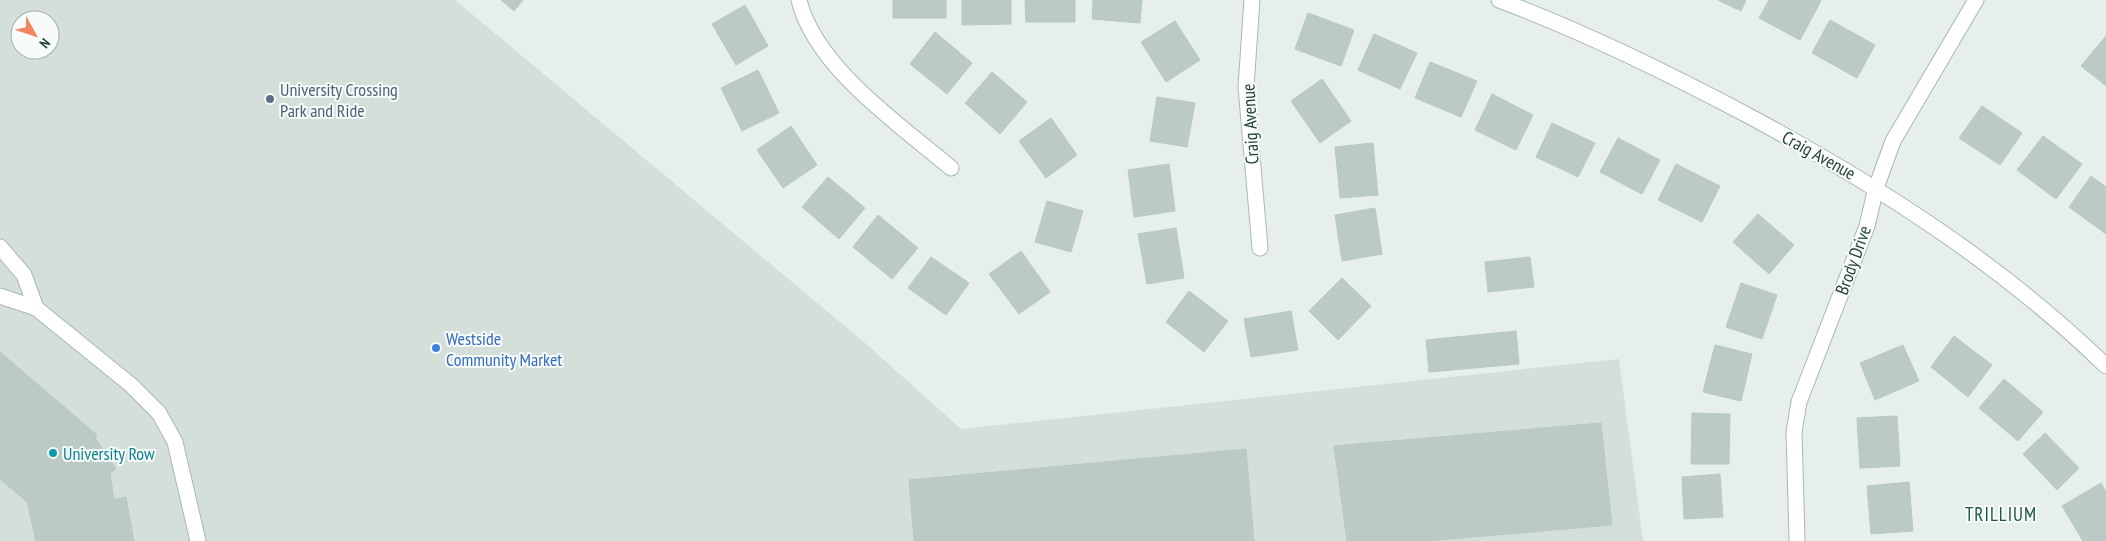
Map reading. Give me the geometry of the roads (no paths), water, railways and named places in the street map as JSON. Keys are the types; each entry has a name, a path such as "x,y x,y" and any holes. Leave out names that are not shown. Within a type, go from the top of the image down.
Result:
{"street":[{"path":"799,0 814,34 838,70 869,99 951,168"},
{"name":"Craig Avenue","path":"1252,0 1246,87 1260,248"},
{"name":"Craig Avenue","path":"1499,0 1554,22 1698,89 1876,188 1965,246 2073,333 2106,366"},
{"name":"Brody Drive","path":"1797,539 1794,432 1799,402 1867,226 1876,188 1893,142 1976,0"},
{"path":"0,247 24,275 36,308"},
{"path":"0,296 36,308 131,385 158,413 175,442 198,541"}],"place":[{"name":"University Crossing Park and Ride","path":"270,99"},
{"name":"Westside Community Market","path":"436,348"},
{"name":"University Row","path":"53,453"}],"district":[{"name":"TRILLIUM","path":"2001,514"}]}
